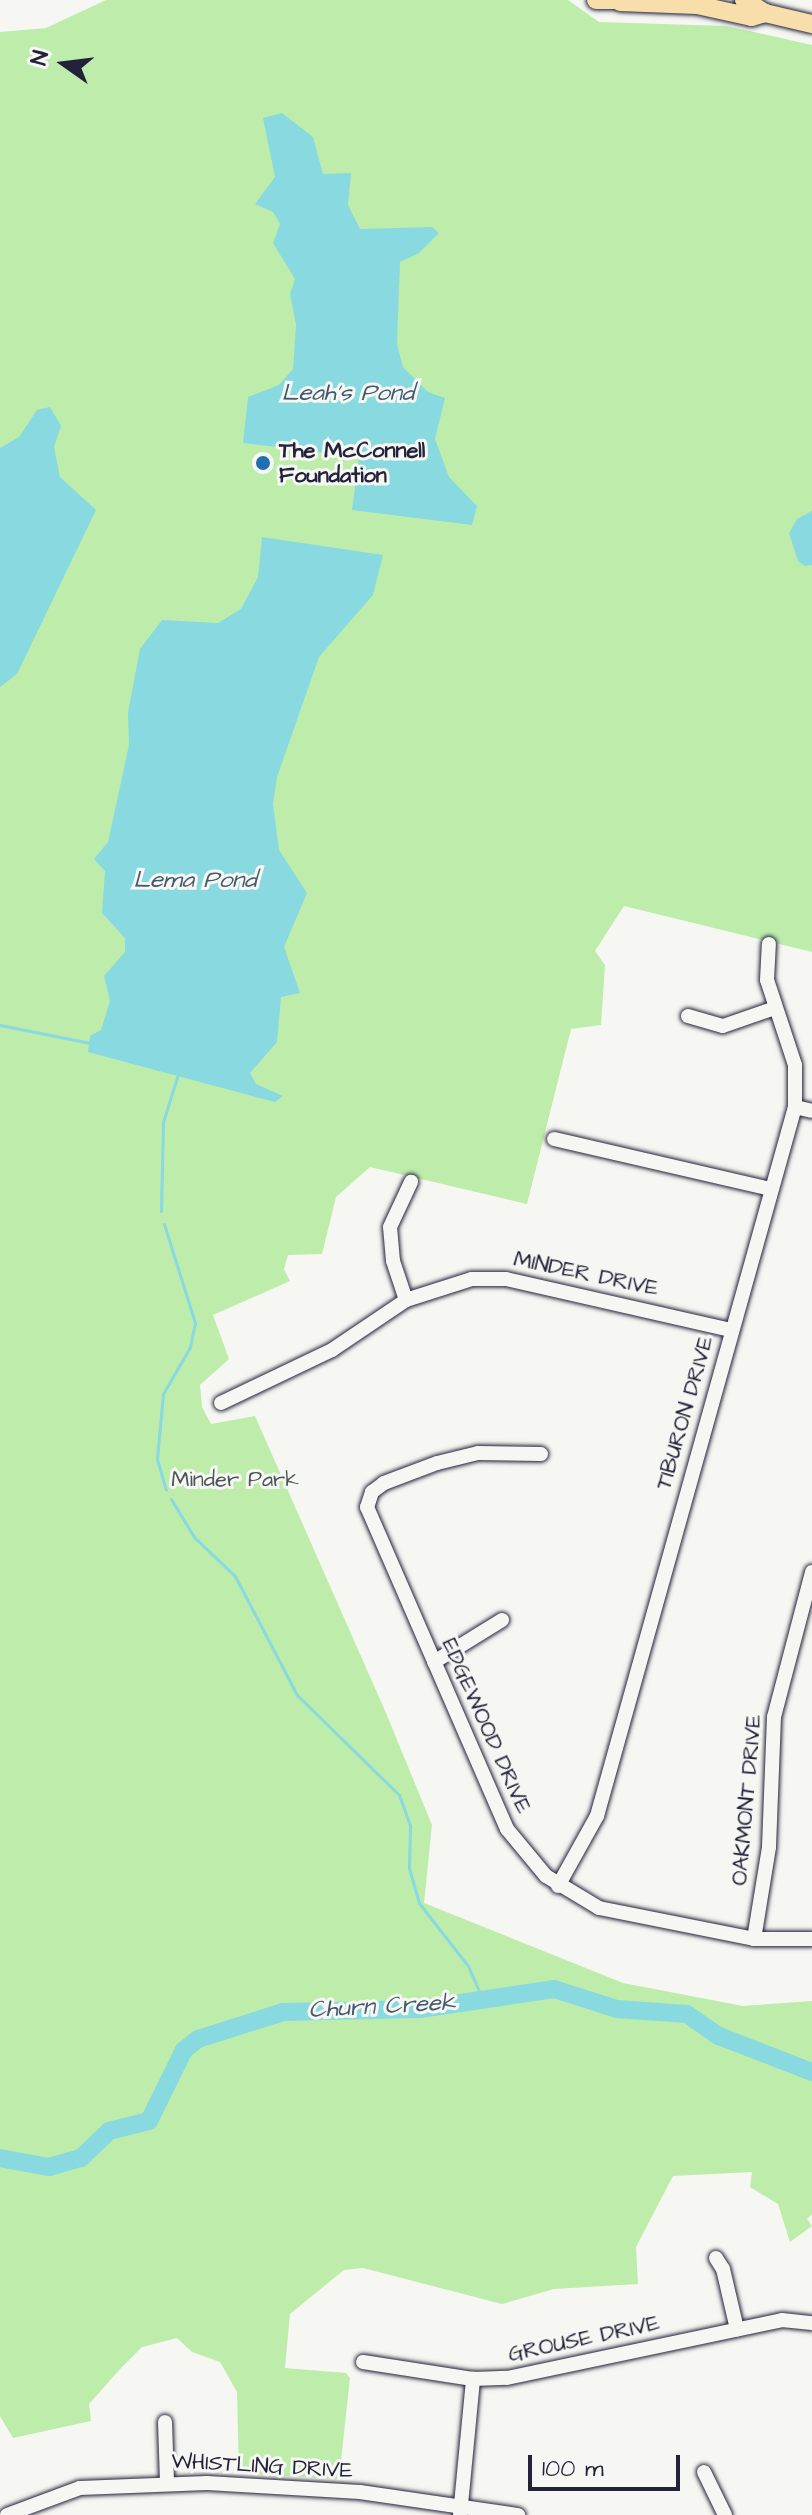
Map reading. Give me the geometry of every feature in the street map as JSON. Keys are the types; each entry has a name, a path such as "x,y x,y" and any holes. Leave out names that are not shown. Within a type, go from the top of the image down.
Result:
{"main road":[{"path":"596,0 697,5 752,17 765,13"},
{"path":"744,0 765,13 812,24"}],"street":[{"name":"TIBURON DRIVE","path":"558,1886 597,1816 795,1107 795,1065 766,973 769,944"},
{"path":"688,1016 723,1026 775,1008"},
{"path":"795,1107 812,1111"},
{"path":"554,1139 770,1189"},
{"path":"406,1300 393,1261 390,1227 411,1182"},
{"name":"MINDER DRIVE","path":"221,1403 332,1350 406,1300 452,1282 506,1279 731,1330"},
{"name":"EDGEWOOD DRIVE","path":"541,1454 501,1451 459,1457 393,1479 370,1497 370,1521 507,1829 558,1886 617,1913 754,1939 812,1939"},
{"name":"OAKMONT DRIVE","path":"754,1939 769,1847 774,1717 812,1572"},
{"path":"434,1662 502,1620"},
{"path":"716,2258 723,2269 737,2329"},
{"name":"GROUSE DRIVE","path":"363,2362 473,2379 522,2376 782,2320 812,2323"},
{"path":"460,2510 473,2379"},
{"path":"165,2422 167,2483"},
{"path":"704,2472 725,2515"},
{"name":"WHISTLING DRIVE","path":"7,2515 80,2488 167,2483 293,2485 460,2510 518,2515"}],"green space":[{"name":"Minder Park","path":"106,0 568,0 599,22 727,26 812,45 812,952 624,906 595,951 605,965 601,1025 571,1029 527,1204 370,1167 336,1197 322,1254 288,1255 284,1269 290,1281 213,1315 229,1359 200,1385 202,1407 211,1424 255,1416 386,1713 432,1825 424,1903 623,1983 743,2006 812,2001 812,2214 807,2219 812,2226 790,2242 778,2204 750,2187 752,2172 673,2176 636,2247 638,2284 554,2289 502,2304 363,2268 344,2270 290,2314 285,2368 346,2373 350,2378 339,2479 239,2473 237,2392 220,2362 192,2352 177,2338 142,2347 89,2404 91,2421 13,2438 0,2416 0,32 46,28"}],"water":[{"name":"Leah's Pond","path":"282,113 313,137 323,174 351,173 348,205 360,229 432,227 439,233 419,253 400,262 397,344 403,367 428,392 445,398 435,439 449,477 477,506 472,525 352,510 359,457 243,443 248,397 279,385 293,369 296,325 290,294 295,279 273,243 280,224 273,212 255,204 275,177 263,118"},
{"path":"50,407 61,426 54,447 60,477 96,510 17,674 0,687 0,448 19,437 37,410"},
{"path":"812,511 812,565 805,566 798,561 789,533 797,519"},
{"name":"Lema Pond","path":"262,537 383,555 373,595 319,657 277,777 273,804 279,850 307,893 284,947 300,993 281,997 277,1042 250,1073 256,1084 283,1096 275,1102 88,1052 90,1036 101,1030 110,1001 104,976 125,952 125,938 102,913 105,871 94,859 108,842 129,745 128,712 140,649 162,620 218,623 241,609 258,577"}],"waterway":[{"path":"0,1025 90,1043"},
{"path":"161,1211 163,1122 178,1074"},
{"path":"164,1224 195,1323 190,1347 163,1394 157,1459 166,1490"},
{"path":"171,1499 194,1537 235,1576 297,1695 399,1795 410,1826 409,1868 419,1903 468,1966 483,2000"},
{"name":"Churn Creek","path":"0,2158 49,2167 81,2158 109,2131 149,2121 184,2050 198,2039 283,2012 420,2009 554,1989 617,2009 687,2014 719,2036 812,2072"}],"place":[{"name":"The McConnell Foundation","path":"263,463"}]}
